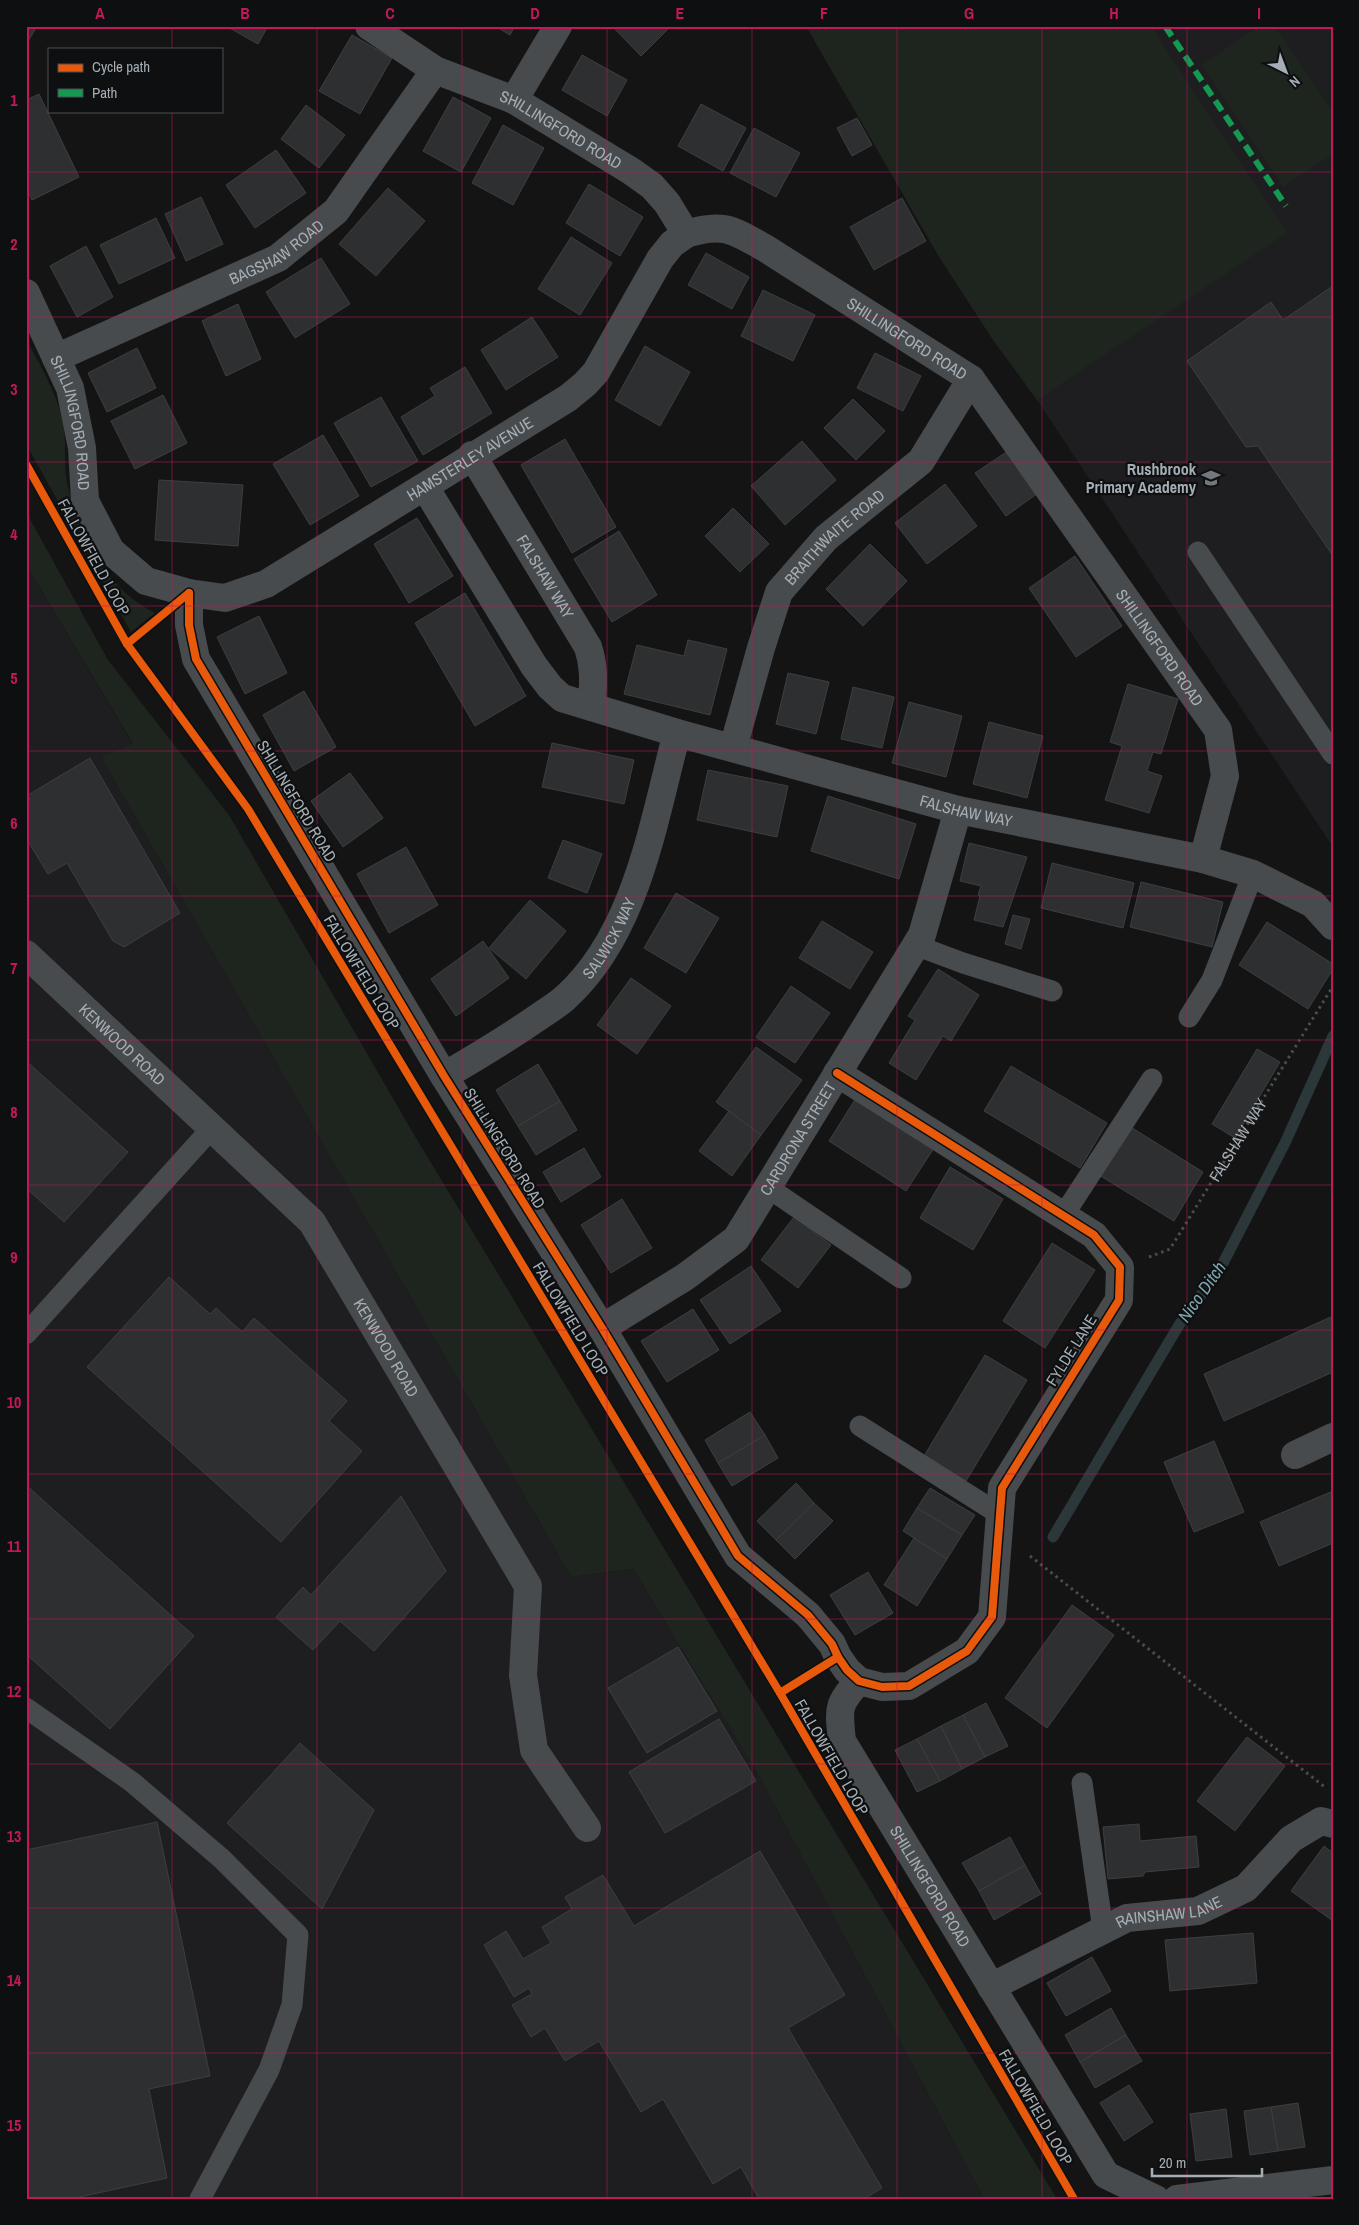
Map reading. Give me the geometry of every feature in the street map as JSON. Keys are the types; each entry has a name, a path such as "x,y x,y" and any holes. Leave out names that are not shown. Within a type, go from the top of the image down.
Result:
{"street":[{"name":"SHILLINGFORD ROAD","path":"369,26 434,70 514,100 631,171 652,186 667,203 686,234 701,229 719,227 734,231 765,248 971,379 1218,730 1225,776 1203,860"},
{"path":"514,100 558,26"},
{"name":"BAGSHAW ROAD","path":"56,358 278,258 336,211 434,70"},
{"name":"HAMSTERLEY AVENUE","path":"189,593 225,598 266,584 425,487 472,455 568,398 596,372 660,259 672,244 686,234"},
{"name":"SHILLINGFORD ROAD","path":"26,293 70,388 82,448 85,501 111,551 146,581 189,593 189,625 196,659 444,1076 602,1328 738,1556 808,1615 832,1644 847,1670 859,1681 847,1694 839,1710 842,1741 1106,2175 1156,2199"},
{"name":"BRAITHWAITE ROAD","path":"733,748 761,648 780,592 826,538 921,462 971,379"},
{"name":"FALSHAW WAY","path":"472,455 588,647 594,676 592,707"},
{"name":"FALSHAW WAY","path":"425,487 534,666 550,687 562,698 677,733 958,810 1203,860 1253,874 1313,904 1333,926"},
{"name":"SALWICK WAY","path":"444,1076 499,1044 564,999 586,977 606,947 635,890 677,733"},
{"name":"CARDRONA STREET","path":"602,1328 685,1277 736,1239 922,935 958,810"},
{"name":"KENWOOD ROAD","path":"26,954 312,1222 528,1586 523,1675 534,1750 587,1828"},
{"path":"837,1073 1094,1235 1120,1266"},
{"name":"FYLDE LANE","path":"859,1681 882,1687 909,1686 967,1651 992,1617 1002,1488 1118,1300 1120,1266"},
{"path":"1295,1455 1333,1437"},
{"name":"RAINSHAW LANE","path":"991,1987 1127,1918 1198,1911 1246,1888 1291,1838 1327,1822"},
{"path":"1177,2199 1333,2180"}],"lane":[{"path":"1198,552 1333,754"},
{"path":"1189,1017 1212,980 1253,874"},
{"path":"915,945 963,963 1052,991"},
{"path":"1063,1216 1152,1079"},
{"path":"26,1334 212,1128"},
{"path":"768,1187 901,1278"},
{"path":"860,1426 999,1522"},
{"path":"26,1708 132,1782 222,1859 298,1936 292,2005 269,2070 200,2199"},
{"path":"1082,1782 1104,1930"}],"path":[{"path":"999,1522 1332,1793 1327,1822"}],"shaded area":[{"name":"Rushbrook Primary Academy","path":"806,26 1333,26 1333,847 1037,400 993,340 938,255"},
{"path":"806,26 1151,26 1287,233 1037,400 993,340 938,255"},
{"path":"1259,26 1275,26 1333,112 1333,154 1283,187 1202,65"},
{"path":"26,338 57,400 64,429 67,482 78,522 86,541 108,575 137,602 155,613 131,632 26,444"},
{"path":"26,512 108,660 229,815 413,1133 1057,2199 984,2199 759,1776 633,1569 571,1577 101,757 133,744 26,565"},
{"path":"26,565 133,745 101,757 571,1577 633,1569 759,1776 984,2199 26,2199"}],"building":[{"path":"26,26 37,26 26,45"},
{"path":"226,26 268,26 258,44"},
{"path":"495,26 515,26 510,35"},
{"path":"612,26 671,26 641,56"},
{"path":"352,35 392,58 360,114 319,91"},
{"path":"582,55 627,80 607,116 562,90"},
{"path":"39,94 79,177 32,200 26,188 26,100"},
{"path":"453,97 491,118 461,172 423,151"},
{"path":"701,104 746,128 723,171 678,146"},
{"path":"306,105 345,135 319,168 281,139"},
{"path":"857,118 872,145 852,156 837,128"},
{"path":"503,125 544,148 513,205 472,183"},
{"path":"754,128 800,153 776,197 730,173"},
{"path":"276,150 306,193 255,228 226,185"},
{"path":"589,184 643,217 620,256 566,223"},
{"path":"388,188 425,221 376,276 339,244"},
{"path":"201,197 223,244 186,261 165,214"},
{"path":"902,198 926,241 874,270 850,227"},
{"path":"156,218 175,258 119,284 100,245"},
{"path":"571,237 612,263 580,315 538,289"},
{"path":"86,246 113,297 77,317 50,266"},
{"path":"706,253 749,277 732,309 688,285"},
{"path":"321,258 350,304 295,338 266,292"},
{"path":"1333,286 1333,556 1258,446 1246,447 1187,361 1271,302 1283,320"},
{"path":"763,290 815,315 793,361 741,336"},
{"path":"238,304 261,359 226,376 202,321"},
{"path":"532,317 558,357 506,390 481,350"},
{"path":"645,346 690,372 660,426 615,400"},
{"path":"137,348 156,388 107,412 88,373"},
{"path":"875,353 921,376 903,411 857,388"},
{"path":"465,367 492,413 423,455 401,417 435,396 430,388"},
{"path":"163,395 187,443 135,469 111,421"},
{"path":"381,397 418,461 371,487 334,423"},
{"path":"853,399 885,431 856,460 824,428"},
{"path":"323,435 359,496 310,525 273,464"},
{"path":"565,439 616,527 572,553 521,465"},
{"path":"802,441 836,480 785,525 751,486"},
{"path":"1008,451 1038,493 1006,516 975,473"},
{"path":"159,480 243,485 238,546 155,540"},
{"path":"945,484 977,526 927,564 895,523"},
{"path":"733,508 769,544 740,572 705,536"},
{"path":"417,518 453,576 409,603 374,544"},
{"path":"619,531 657,595 612,622 574,559"},
{"path":"870,544 907,581 863,626 826,589"},
{"path":"1075,556 1122,626 1076,657 1029,588"},
{"path":"465,593 526,696 475,726 415,623"},
{"path":"259,616 287,673 245,694 217,637"},
{"path":"688,640 727,649 710,715 624,694 637,645 684,656"},
{"path":"788,673 829,682 816,734 776,724"},
{"path":"1128,684 1178,699 1161,754 1153,752 1147,771 1162,776 1149,813 1105,800 1122,746 1110,742"},
{"path":"853,687 894,697 882,748 841,739"},
{"path":"304,691 336,747 294,771 263,715"},
{"path":"909,702 962,716 946,777 892,763"},
{"path":"989,722 1043,736 1027,798 973,784"},
{"path":"552,743 634,760 624,804 542,787"},
{"path":"90,758 180,913 124,947 113,941 67,863 48,874 26,838 26,802 30,800 28,795"},
{"path":"708,770 788,786 777,837 697,820"},
{"path":"350,773 383,818 343,847 311,801"},
{"path":"828,796 916,824 899,879 811,851"},
{"path":"563,840 602,854 587,893 548,878"},
{"path":"969,843 1027,857 1003,927 974,920 981,886 960,881"},
{"path":"406,847 438,905 389,933 357,874"},
{"path":"1052,863 1134,883 1123,928 1041,908"},
{"path":"1141,882 1223,902 1212,947 1130,927"},
{"path":"676,893 719,918 686,973 644,948"},
{"path":"530,900 566,931 526,979 489,948"},
{"path":"1013,915 1030,919 1021,949 1005,944"},
{"path":"822,921 873,952 850,989 799,958"},
{"path":"1267,922 1333,964 1333,969 1308,1009 1239,965"},
{"path":"483,941 509,978 456,1016 431,979"},
{"path":"938,969 979,995 951,1041 943,1036 916,1080 889,1063 915,1020 908,1016"},
{"path":"631,978 671,1006 637,1054 597,1025"},
{"path":"791,986 830,1013 795,1063 756,1037"},
{"path":"756,1047 802,1080 761,1135 716,1102"},
{"path":"1257,1049 1280,1062 1235,1138 1212,1124"},
{"path":"26,1061 128,1152 64,1222 26,1188"},
{"path":"538,1064 560,1101 518,1126 496,1090"},
{"path":"1011,1066 1107,1123 1080,1168 984,1111"},
{"path":"856,1098 934,1148 906,1191 829,1141"},
{"path":"560,1101 577,1130 536,1155 518,1126"},
{"path":"729,1111 761,1135 732,1176 699,1151"},
{"path":"1129,1126 1203,1172 1174,1221 1099,1175"},
{"path":"584,1148 601,1177 561,1202 543,1172"},
{"path":"950,1167 1003,1199 973,1250 920,1218"},
{"path":"622,1199 652,1248 611,1273 581,1225"},
{"path":"794,1217 831,1245 798,1288 761,1260"},
{"path":"1052,1243 1095,1270 1045,1348 1003,1321"},
{"path":"751,1266 781,1311 730,1344 700,1300"},
{"path":"169,1277 210,1314 216,1308 242,1332 254,1318 347,1401 329,1421 362,1451 281,1542 87,1367"},
{"path":"693,1309 719,1350 667,1382 641,1341"},
{"path":"1333,1316 1333,1372 1224,1421 1204,1374"},
{"path":"985,1355 1027,1380 966,1481 924,1456"},
{"path":"750,1412 765,1435 718,1463 705,1440"},
{"path":"765,1435 778,1458 732,1486 718,1463"},
{"path":"1214,1441 1244,1512 1194,1532 1164,1462"},
{"path":"796,1483 814,1503 776,1540 757,1521"},
{"path":"26,1485 194,1636 110,1729 26,1654"},
{"path":"930,1488 975,1515 962,1535 917,1508"},
{"path":"1333,1491 1333,1543 1279,1566 1260,1522"},
{"path":"401,1496 446,1571 374,1651 340,1621 313,1650 276,1617 303,1587 311,1595"},
{"path":"814,1503 833,1521 795,1559 776,1540"},
{"path":"917,1508 962,1535 947,1559 903,1531"},
{"path":"914,1538 947,1559 917,1606 884,1585"},
{"path":"868,1572 893,1613 855,1635 830,1595"},
{"path":"1072,1605 1114,1635 1047,1728 1005,1698"},
{"path":"678,1647 717,1711 647,1753 608,1688"},
{"path":"986,1703 1008,1746 985,1757 963,1715"},
{"path":"963,1715 985,1757 962,1769 941,1726"},
{"path":"719,1719 756,1781 665,1833 629,1772"},
{"path":"941,1726 962,1769 940,1781 917,1739"},
{"path":"1247,1737 1285,1766 1235,1831 1197,1801"},
{"path":"917,1739 940,1781 917,1792 895,1750"},
{"path":"300,1743 374,1810 322,1909 227,1823"},
{"path":"157,1822 210,2076 149,2089 167,2178 70,2199 26,2199 26,1850"},
{"path":"1139,1824 1140,1841 1196,1836 1199,1867 1145,1872 1143,1876 1108,1879 1103,1827"},
{"path":"1010,1837 1025,1865 979,1891 962,1863"},
{"path":"1324,1846 1333,1853 1333,1921 1291,1891"},
{"path":"760,1851 845,1995 788,2028 882,2188 864,2199 759,2199 741,2167 713,2184 663,2099 641,2112 599,2041 565,2061 545,2028 531,2037 512,2005 532,1994 529,1988 514,1997 484,1945 506,1931 523,1959 551,1943 542,1927 572,1909 565,1897 603,1875 634,1926"},
{"path":"1025,1865 1041,1894 994,1920 979,1891"},
{"path":"1253,1933 1257,1983 1170,1991 1165,1940"},
{"path":"1092,1957 1111,1991 1066,2016 1047,1983"},
{"path":"1111,2008 1126,2035 1080,2062 1065,2035"},
{"path":"1126,2035 1142,2061 1095,2088 1080,2062"},
{"path":"1129,2085 1153,2122 1124,2141 1100,2103"},
{"path":"1298,2103 1305,2147 1278,2151 1271,2107"},
{"path":"1271,2107 1278,2151 1250,2155 1244,2111"},
{"path":"1226,2109 1232,2157 1196,2161 1190,2114"}],"waterway":[{"name":"Nico Ditch","path":"1053,1537 1179,1325 1220,1269 1285,1143 1333,1036"}],"marked path":[{"path":"1165,26 1286,206"}],"cycle path":[{"name":"FALLOWFIELD LOOP","path":"26,464 127,644 248,809 780,1693 1074,2199"},
{"name":"FALLOWFIELD LOOP","path":"189,593 189,625 196,659 444,1076 602,1328 738,1556 808,1615 832,1644 847,1670 859,1681 882,1687 909,1686 967,1651 992,1617 1002,1488 1119,1300 1120,1267 1094,1235 837,1073"},
{"path":"127,644 189,593"},
{"path":"780,1693 838,1657"}],"place":[{"name":"Rushbrook Primary Academy","path":"1211,478"}]}
